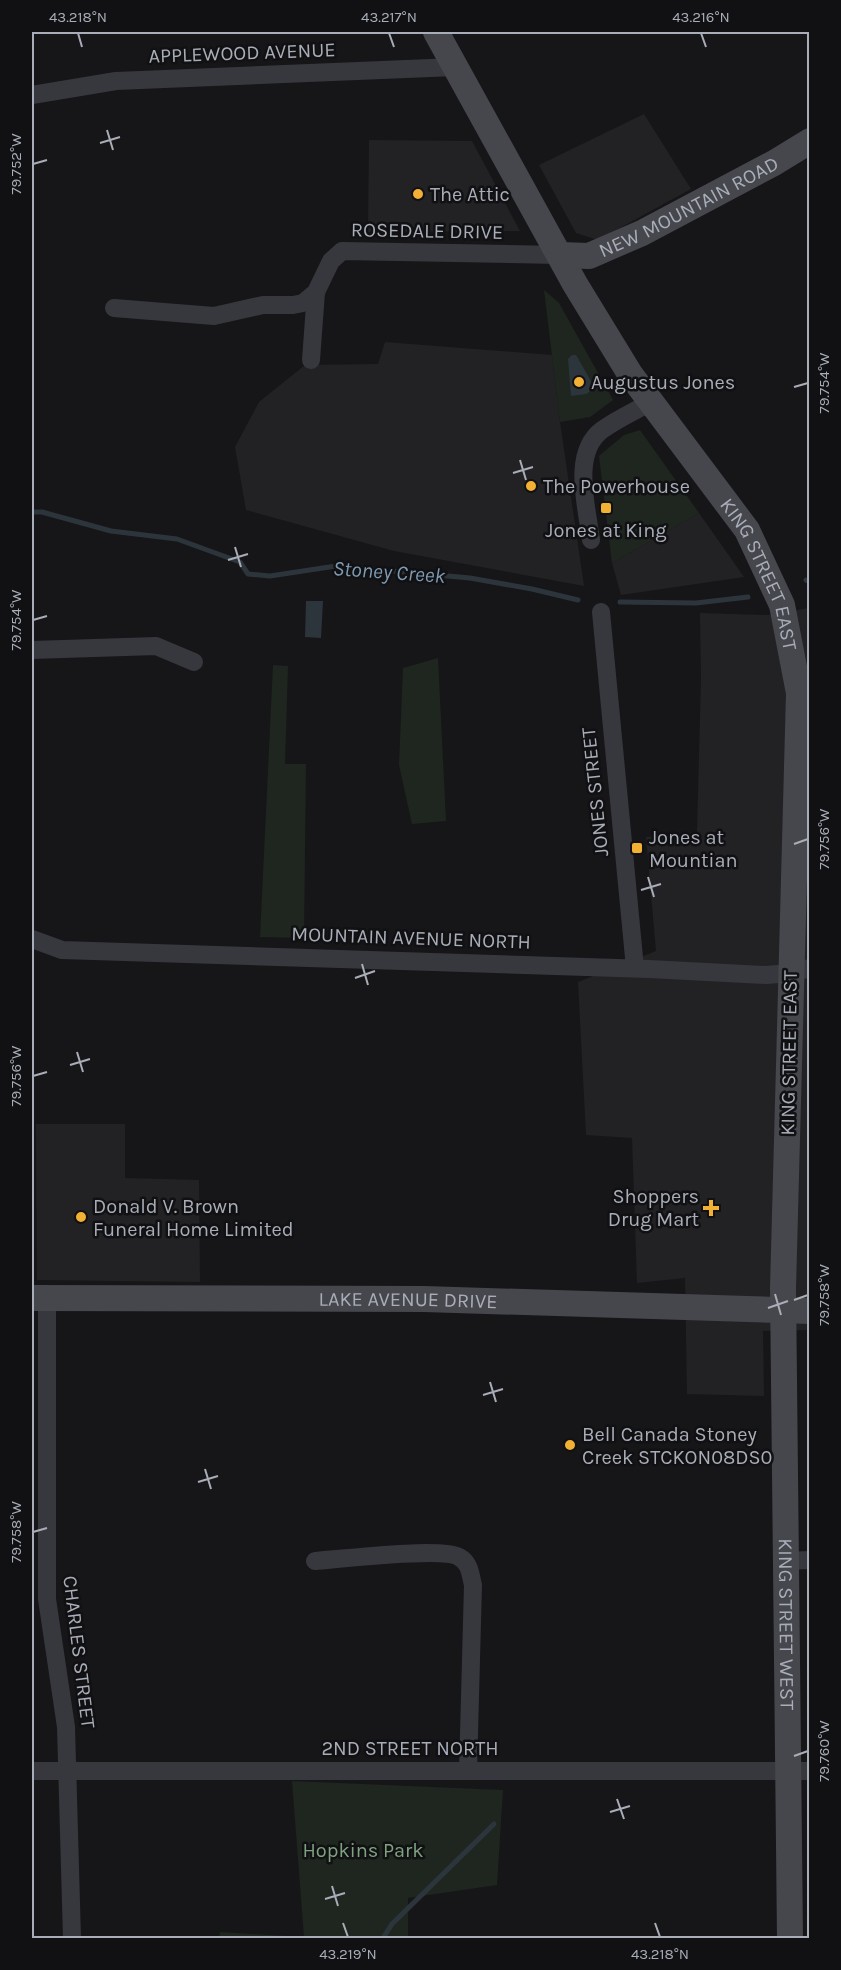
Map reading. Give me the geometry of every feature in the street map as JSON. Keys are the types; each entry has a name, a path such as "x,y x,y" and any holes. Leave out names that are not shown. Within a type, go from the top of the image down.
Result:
{"main road":[{"name":"KING STREET EAST","path":"436,32 575,284 630,374 747,530 782,606 804,693 800,971 784,1310"},
{"name":"NEW MOUNTAIN ROAD","path":"560,255 589,256 633,238 810,141"},
{"name":"LAKE AVENUE DRIVE","path":"39,1298 424,1299 810,1311"},
{"name":"KING STREET WEST","path":"784,1310 797,1560 799,1771 789,1938"}],"street":[{"name":"APPLEWOOD AVENUE","path":"32,95 116,81 455,67"},
{"name":"ROSEDALE DRIVE","path":"316,292 331,261 342,251 560,255"},
{"path":"114,308 214,316 263,305 303,303 316,292"},
{"path":"310,360 316,292"},
{"path":"591,540 582,464 587,448 600,431 651,402"},
{"name":"JONES STREET","path":"601,612 635,968"},
{"path":"32,651 156,646 194,662"},
{"name":"MOUNTAIN AVENUE NORTH","path":"32,939 62,950 635,968 766,975 800,971"},
{"name":"CHARLES STREET","path":"39,1298 47,1599 66,1727 72,1938"},
{"path":"315,1561 435,1552 458,1556 468,1564 473,1585 468,1771"},
{"name":"2ND STREET NORTH","path":"32,1771 799,1771"}],"shaded area":[{"path":"644,114 691,189 598,240 576,233 539,165"},
{"path":"369,140 472,141 520,231 368,232"},
{"path":"385,342 552,355 584,586 394,551 246,510 235,447 259,402 305,365 378,364"},
{"path":"576,355 595,388 586,394 571,396 568,359"},
{"path":"699,513 744,577 621,595 612,563"},
{"path":"306,601 323,601 321,638 305,637"},
{"path":"809,608 809,1330 763,1331 764,1396 687,1394 685,1278 637,1283 632,1138 586,1135 578,982 656,951 646,837 697,832 701,678 700,613 768,615"},
{"path":"36,1124 125,1124 125,1178 199,1180 200,1282 37,1280"}],"green space":[{"path":"544,290 559,303 613,400 590,417 560,422"},
{"path":"640,430 699,513 612,563 599,456 624,435"},
{"path":"438,658 446,821 412,824 399,765 403,668"},
{"path":"273,665 288,666 285,764 306,764 304,938 260,937"},
{"name":"Hopkins Park","path":"292,1781 503,1790 497,1885 408,1898 408,1938 219,1938 220,1932 304,1937"}],"waterway":[{"name":"Stoney Creek","path":"32,512 42,512 111,531 177,539 240,562 248,574 270,576 336,566 470,578 578,600"},
{"name":"Stoney Creek","path":"806,580 810,582"},
{"name":"Stoney Creek","path":"620,602 696,603 748,597"},
{"path":"383,1938 392,1924 494,1824"}],"place":[{"name":"The Attic","path":"418,194"},
{"name":"Augustus Jones","path":"579,382"},
{"name":"The Powerhouse","path":"531,486"},
{"name":"Jones at King","path":"606,508"},
{"name":"Jones at Mountian","path":"637,848"},
{"name":"Shoppers Drug Mart","path":"711,1208"},
{"name":"Donald V. Brown Funeral Home Limited","path":"81,1217"},
{"name":"Bell Canada Stoney Creek STCKON08DS0","path":"570,1445"}]}
